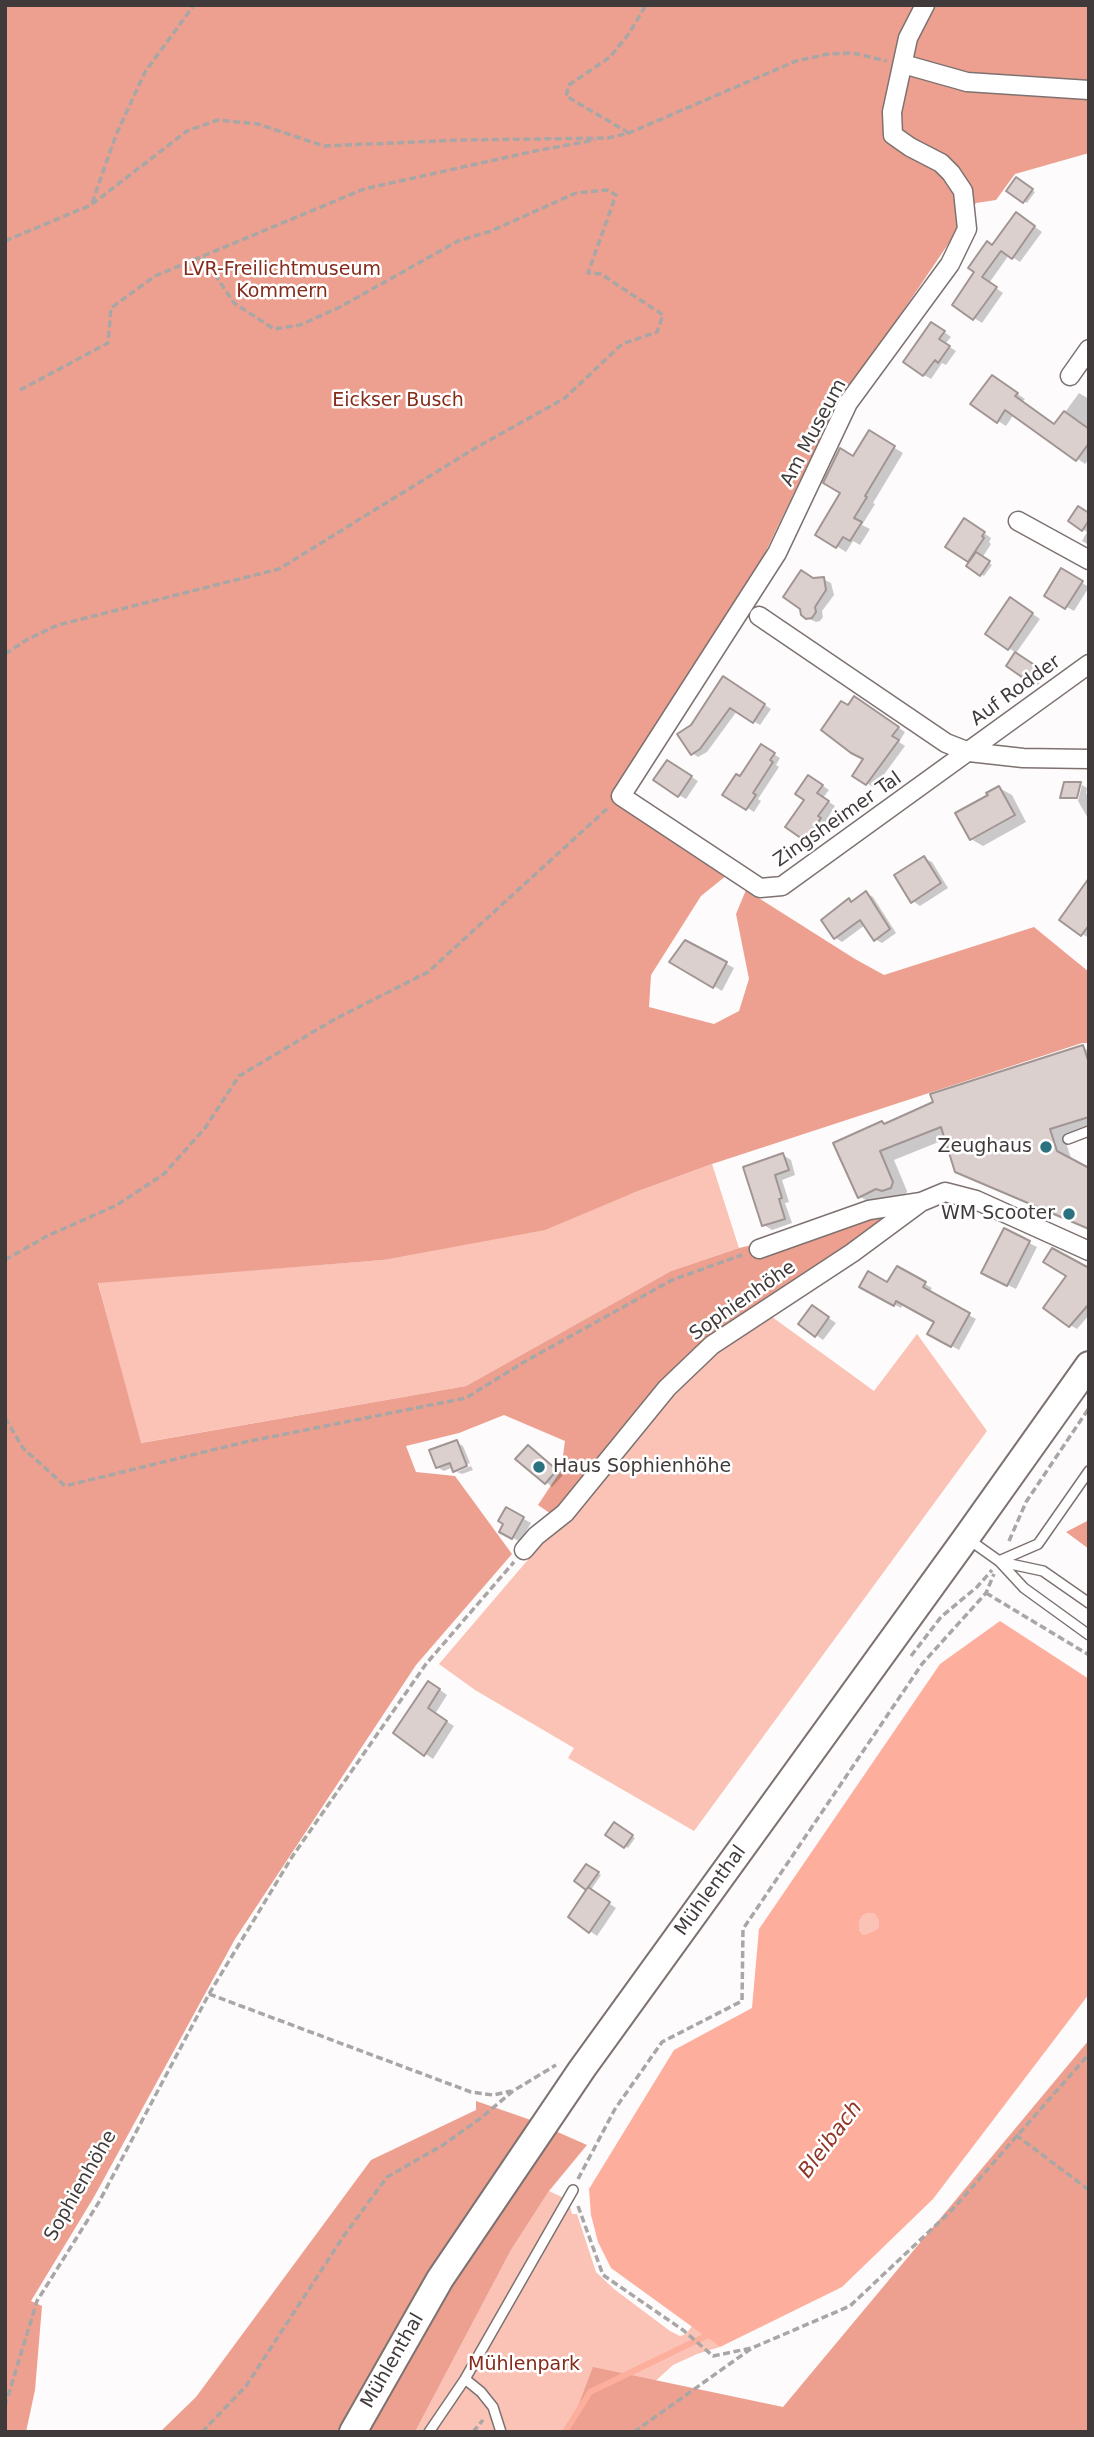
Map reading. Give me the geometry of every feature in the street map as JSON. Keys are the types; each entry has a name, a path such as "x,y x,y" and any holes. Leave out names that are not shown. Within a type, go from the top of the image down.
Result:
{"main road":[{"name":"Mühlenthal","path":"353,2432 440,2279 582,2069 967,1538 1089,1365"}],"street":[{"path":"925,5 908,38 903,64 967,82 1089,90"},
{"name":"Am Museum","path":"621,796 777,553 848,403 950,264 967,229 963,191 951,173 941,163 893,135 892,113 903,64"},
{"path":"1070,376 1089,349"},
{"path":"1018,521 1089,560"},
{"path":"759,616 946,743 969,752 1023,758 1089,759"},
{"name":"Auf Rodder","path":"969,752 1089,664"},
{"name":"Zingsheimer Tal","path":"621,796 760,888 782,886 969,752"},
{"path":"759,1249 869,1210 921,1202 945,1192 976,1200 1089,1251"},
{"name":"Sophienhöhe","path":"524,1550 536,1536 565,1513 667,1388 712,1345 852,1253 921,1202"}],"lane":[{"path":"1068,1139 1089,1131"},
{"path":"999,1561 1038,1544 1089,1471"},
{"path":"967,1538 999,1561 1024,1588 1089,1634"},
{"path":"999,1561 1043,1571 1089,1604"},
{"path":"429,2432 465,2379 573,2190"},
{"path":"465,2379 481,2392 493,2407 501,2432"}],"path":[{"path":"92,205 116,135 145,72 194,5"},
{"path":"629,133 566,96 569,85 610,57 628,35 646,5"},
{"path":"20,390 107,343 111,308 155,276 364,189 629,133 796,61 828,54 853,53 903,64"},
{"path":"5,241 92,205 187,131 218,120 258,124 324,146 460,140 608,138"},
{"path":"5,654 28,639 58,625 279,569 472,450 565,398 622,344 657,332 663,315 601,274 588,273 616,195 607,190 576,193 491,231 458,241 340,307 300,325 274,329 234,303 203,257"},
{"path":"5,1260 47,1236 117,1205 164,1174 205,1128 239,1076 335,1019 428,972 621,796"},
{"path":"5,1418 23,1448 65,1486 245,1442 466,1398 524,1362 672,1280 759,1249"},
{"path":"908,1659 941,1618 977,1587 999,1561 1026,1502 1089,1408"},
{"name":"Sophienhöhe","path":"5,2406 37,2301 99,2202 209,1994 292,1857 426,1664 524,1550"},
{"path":"752,2348 713,2356 683,2329 603,2275 573,2190 615,2109 662,2042 742,2001 743,1929 922,1664 986,1593 1089,1655"},
{"path":"209,1994 471,2092 493,2095 513,2091"},
{"path":"634,2432 752,2348 850,2305 952,2210 1089,2054"},
{"path":"202,2432 246,2386 343,2237 387,2177 443,2145 513,2091 557,2064 568,2062 582,2069"},
{"path":"1016,2135 1089,2190"}],"green space":[{"name":"Eickser Busch","path":"5,5 1089,5 1089,153 1015,174 996,200 976,203 838,402 763,557 619,792 727,875 701,896 651,975 649,1007 714,1024 739,1011 749,979 736,914 746,890 884,975 1034,927 1089,972 1089,1043 1082,1043 712,1164 545,1230 383,1260 98,1283 141,1443 466,1386 671,1271 739,1248 887,1214 889,1222 733,1324 554,1516 538,1505 561,1470 565,1441 504,1415 459,1433 406,1446 416,1472 455,1476 512,1554 416,1665 235,1939 94,2197 31,2301 42,2306 35,2390 26,2432 5,2432"},
{"path":"712,1164 739,1248 671,1271 466,1386 140,1443 98,1282 383,1260 633,1193"},
{"path":"768,1314 874,1391 917,1334 987,1431 694,1831 568,1758 574,1748 475,1690 439,1664 671,1392 711,1350"},
{"path":"1089,1520 1089,1549 1066,1532"},
{"path":"874,1913 880,1920 879,1927 863,1935 859,1930 859,1923 862,1916"},
{"path":"1089,2040 1089,2432 568,2432 593,2367 783,2407"},
{"path":"476,2101 528,2119 587,2145 549,2191 511,2250 415,2432 160,2432 196,2397 371,2160 476,2110"},
{"name":"Mühlenpark","path":"549,2191 568,2200 572,2214 577,2214 596,2272 614,2289 670,2331 680,2336 686,2334 692,2326 720,2347 673,2365 649,2387 581,2432 415,2432 511,2250"}],"water":[{"path":"1000,1621 1089,1679 1089,1994 933,2199 842,2287 720,2347 611,2268 598,2242 591,2215 589,2189 674,2050 752,2008 759,1929 940,1664","holes":["874,1913 879,1920 879,1927 863,1935 859,1930 862,1916"]}],"building":[{"path":"1016,177 1033,189 1023,203 1006,191"},
{"path":"1016,212 1035,226 1012,259 1001,251 982,277 997,287 973,320 952,305 974,272 968,268 987,241 992,245"},
{"path":"931,322 945,331 939,339 950,346 938,363 935,360 923,376 903,362"},
{"path":"992,375 1018,393 1015,396 1054,424 1064,411 1089,429 1089,443 1076,461 1005,410 997,423 970,404"},
{"path":"869,430 895,446 854,518 862,522 850,541 843,537 836,548 815,535 840,493 823,483 840,448 853,456"},
{"path":"1078,506 1089,513 1089,520 1082,531 1068,521"},
{"path":"964,518 985,532 968,562 945,547"},
{"path":"976,552 990,561 980,576 966,566"},
{"path":"1061,568 1083,581 1065,609 1044,596"},
{"path":"801,570 813,578 824,577 826,590 815,607 816,612 812,618 806,619 801,615 800,609 783,597"},
{"path":"1010,597 1033,613 1008,650 985,634"},
{"path":"1015,652 1039,668 1029,682 1006,666"},
{"path":"723,676 765,704 753,723 730,708 700,749 691,755 677,734 691,725"},
{"path":"854,696 899,727 892,736 899,740 866,785 852,776 863,759 821,730 841,701 848,705"},
{"path":"761,744 775,753 770,760 773,762 753,793 756,795 746,810 722,795 736,774 740,776"},
{"path":"667,760 692,776 678,797 653,780"},
{"path":"808,775 823,785 817,793 829,801 805,841 785,827 804,800 795,794"},
{"path":"1064,782 1081,782 1077,798 1060,798"},
{"path":"999,786 1015,815 970,840 955,813"},
{"path":"924,856 941,883 911,903 894,875"},
{"path":"1089,878 1089,925 1081,936 1059,920"},
{"path":"866,891 890,929 874,941 860,920 834,939 821,920 849,898 851,902"},
{"path":"685,940 727,962 713,988 669,962"},
{"path":"1083,1045 1089,1063 1089,1117 1050,1129 1057,1151 1089,1168 1089,1229 955,1172 941,1127 880,1151 893,1182 891,1188 882,1191 876,1189 858,1198 833,1143 933,1102 930,1094"},
{"path":"783,1153 789,1170 775,1175 785,1219 762,1226 743,1167"},
{"path":"1004,1228 1030,1241 1007,1286 981,1273"},
{"path":"1052,1248 1089,1268 1089,1304 1069,1327 1043,1308 1066,1276 1043,1262"},
{"path":"897,1266 926,1282 923,1287 970,1313 951,1347 927,1334 934,1322 896,1301 894,1306 859,1287 868,1271 887,1282"},
{"path":"812,1305 829,1317 815,1337 798,1324"},
{"path":"457,1440 467,1466 453,1472 450,1463 436,1468 429,1450"},
{"name":"Haus Sophienhöhe","path":"528,1445 557,1470 545,1484 515,1459"},
{"path":"506,1507 524,1517 512,1539 499,1532 503,1524 498,1521"},
{"path":"428,1681 440,1689 428,1708 447,1721 424,1756 393,1733"},
{"path":"614,1822 633,1835 624,1848 605,1835"},
{"path":"586,1864 599,1872 586,1890 574,1881"},
{"path":"588,1887 610,1902 589,1933 568,1917"}],"waterway":[{"name":"Bleibach","path":"565,2432 590,2392 706,2336 711,2330"}],"place":[{"name":"Zeughaus","path":"1046,1147"},
{"name":"WM Scooter","path":"1069,1214"},
{"name":"Haus Sophienhöhe","path":"539,1467"}],"park label":[{"name":"LVR-Freilichtmuseum Kommern","path":"282,281"}]}
